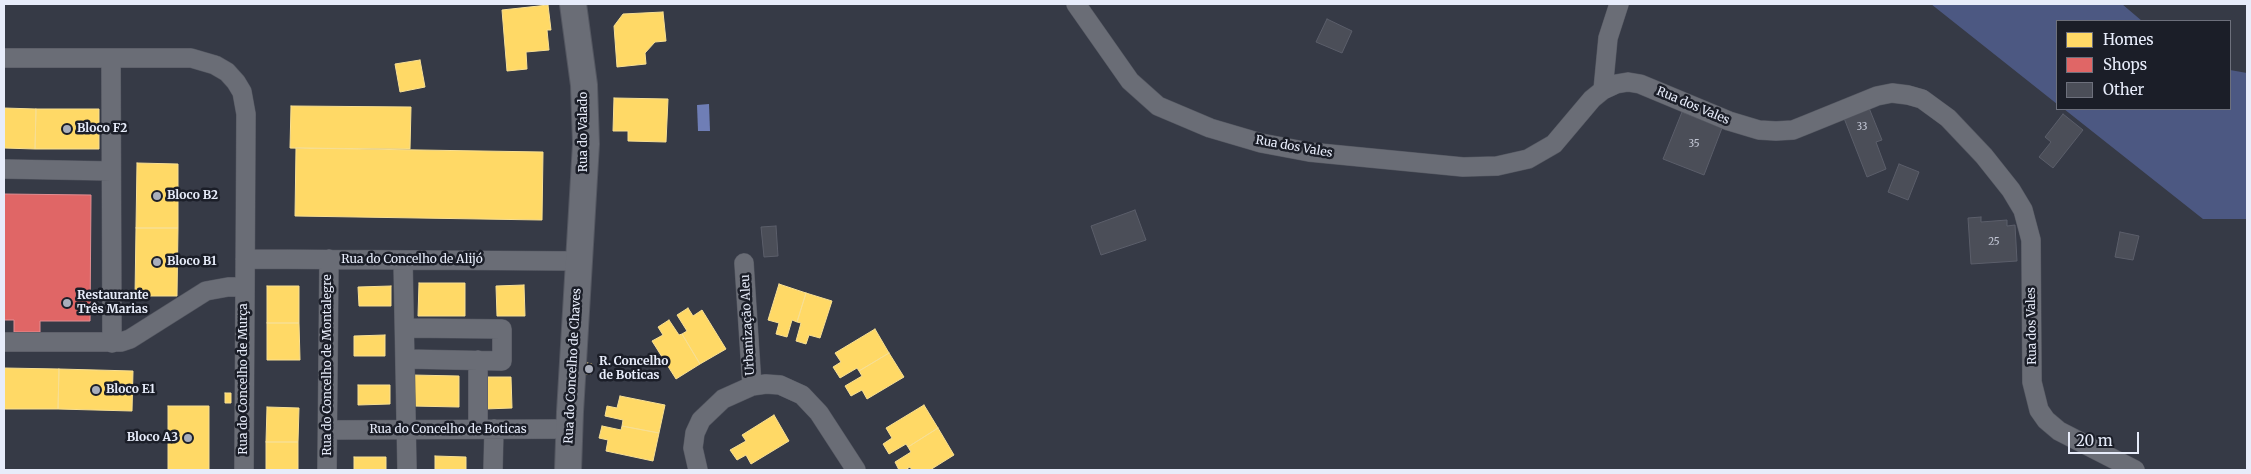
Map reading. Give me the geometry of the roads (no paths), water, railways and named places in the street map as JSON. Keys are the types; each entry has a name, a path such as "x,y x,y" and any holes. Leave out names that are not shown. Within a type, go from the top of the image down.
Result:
{"street":[{"name":"Rua do Valado","path":"573,4 586,116 578,261"},
{"name":"Rua dos Vales","path":"1076,4 1130,81 1158,106 1210,128 1261,143 1309,152 1463,166 1497,166 1528,159 1554,144 1592,99 1603,90 1616,84 1640,84 1728,121 1760,130 1776,131 1793,130 1863,101 1884,95 1908,94 1922,99 1935,107 1999,174 2023,210 2031,240 2032,382 2039,410 2046,420 2059,431 2135,470"},
{"path":"1603,90 1608,38 1619,4"},
{"name":"Rua do Concelho de Murça","path":"4,58 191,58 216,65 227,72 242,92 246,114 244,470"},
{"path":"111,58 112,343"},
{"path":"4,169 111,171"},
{"name":"Rua do Concelho de Alijó","path":"245,258 578,261"},
{"name":"Rua do Concelho de Montalegre","path":"328,470 329,259"},
{"path":"403,260 407,470"},
{"name":"Rua do Concelho de Chaves","path":"568,470 578,261"},
{"name":"Urbanização Aleu","path":"744,263 752,386"},
{"path":"4,342 112,343 130,339 206,290 245,287"},
{"path":"405,328 502,329 502,361 406,359"},
{"path":"478,360 486,430 493,470"},
{"name":"Urbanização Aleu","path":"698,470 693,448 695,433 701,420 723,399 752,386 780,384 802,395 819,413 856,470"},
{"name":"Rua do Concelho de Boticas","path":"328,430 569,430"}],"place":[{"name":"Bloco F2","path":"67,129"},
{"name":"Bloco B2","path":"157,196"},
{"name":"Bloco B1","path":"157,262"},
{"name":"Restaurante Três Marias","path":"67,303"},
{"name":"R. Concelho de Boticas","path":"589,369"},
{"name":"Bloco E1","path":"96,390"},
{"name":"Bloco A3","path":"188,438"}]}
